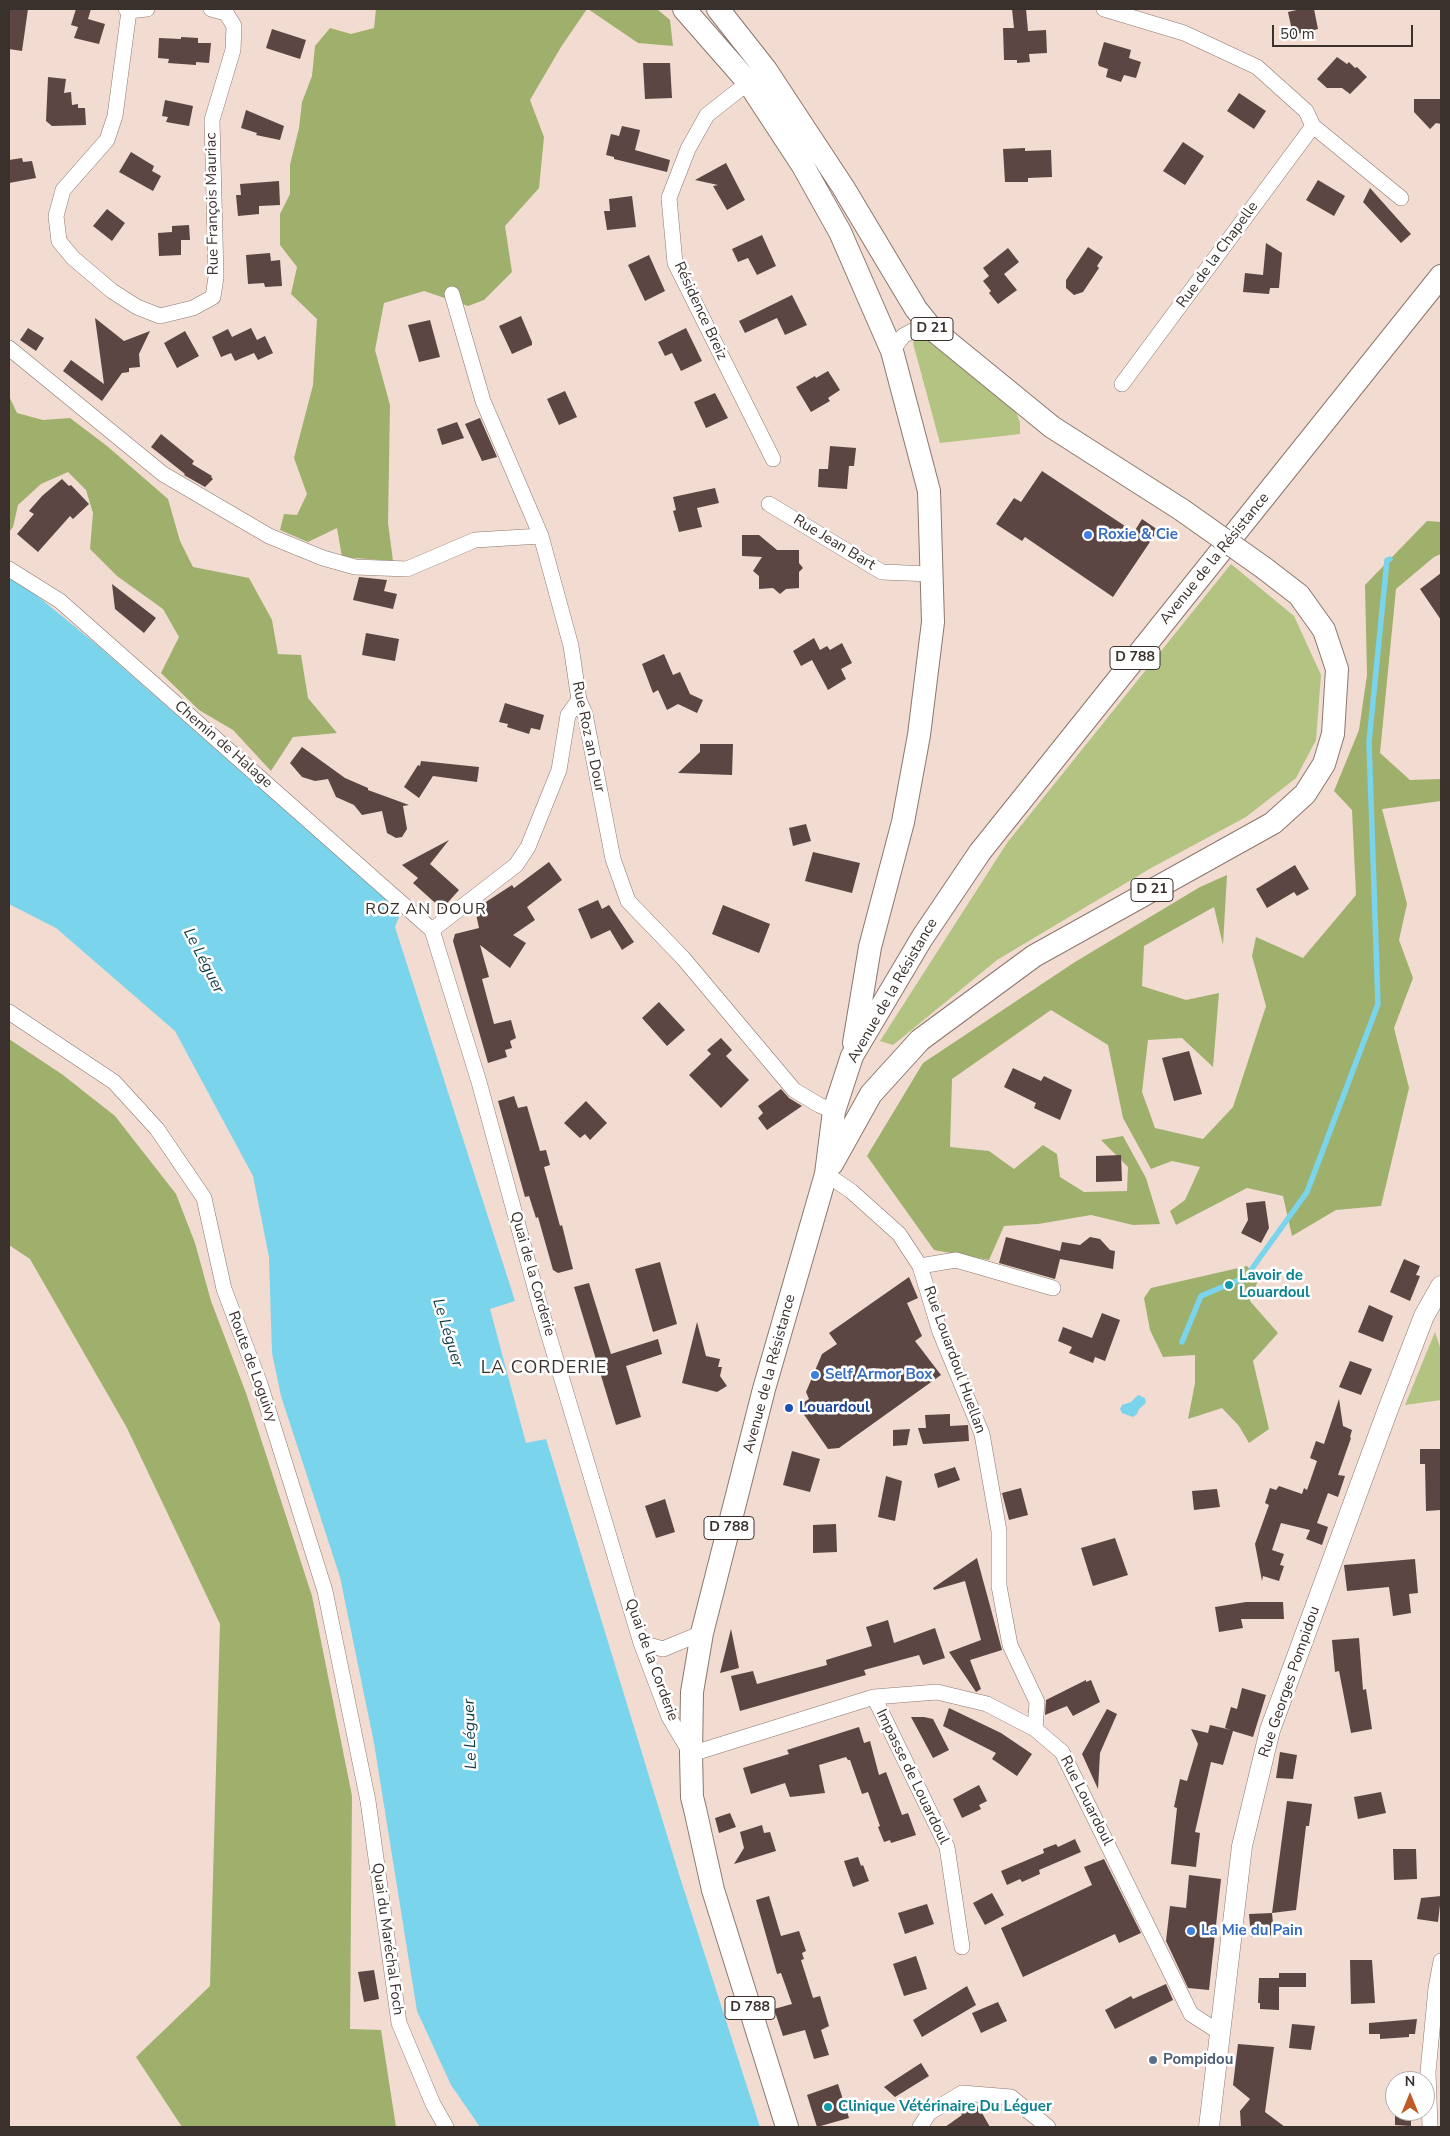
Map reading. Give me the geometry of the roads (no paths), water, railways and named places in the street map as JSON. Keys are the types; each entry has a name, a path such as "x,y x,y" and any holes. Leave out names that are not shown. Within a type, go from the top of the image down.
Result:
{"main road":[{"name":"D 21","path":"684,9 757,76 847,195 916,310 932,329 1052,426 1182,510 1264,568 1298,595 1324,630 1337,669 1333,734 1324,764 1305,794 1272,823 1034,956 920,1040 872,1094 826,1174"},
{"name":"D 21","path":"718,9 757,76 803,166 840,232 892,351 929,491 932,622 919,735 903,822 870,947 852,1056"},
{"name":"Avenue de la Résistance","path":"787,2127 713,1890 692,1797 692,1692 702,1633 774,1353 826,1174 834,1111 852,1056 922,938 980,852 1441,276"},
{"name":"Rue Georges Pompidou","path":"1209,2127 1242,1846 1270,1730 1387,1412 1424,1316 1441,1286"}],"street":[{"name":"Rue François Mauriac","path":"147,9 127,10 116,116 106,140 63,190 56,216 59,241 73,258 112,291 137,307 160,316 192,308 212,296 216,277 212,120 233,50 234,26 232,11 211,9"},
{"path":"1104,9 1138,13 1257,67 1306,110 1313,126 1401,198"},
{"name":"Résidence Breiz","path":"757,76 707,115 688,149 669,198 675,264 773,459"},
{"name":"Rue de la Chapelle","path":"1122,384 1313,126"},
{"name":"Rue Roz an Dour","path":"452,294 483,401 541,536 571,646 579,700 585,714 613,859 628,901 683,958 794,1090 819,1105 834,1111"},
{"path":"892,351 903,336 912,331 932,329"},
{"path":"9,348 163,474 269,536 323,558 355,567 407,570 475,540 541,536"},
{"name":"Rue Jean Bart","path":"769,504 882,572 931,574"},
{"name":"Chemin de Halage","path":"9,569 60,601 432,930"},
{"path":"432,930 516,865 528,847 559,770 568,715 579,700"},
{"name":"Quai de la Corderie","path":"432,930 479,1082 540,1306 641,1643 669,1717 691,1754"},
{"name":"Route de Loguivy","path":"9,1012 114,1082 157,1128 204,1198 224,1289 260,1384 325,1591 368,1801"},
{"name":"Rue Louardoul Huellan","path":"826,1174 851,1191 899,1234 920,1266 940,1332 982,1434 998,1532 999,1586 1010,1645 1038,1702 1035,1730"},
{"path":"920,1266 956,1260 1053,1288"},
{"path":"641,1643 663,1649 702,1633"},
{"name":"Rue Louardoul","path":"691,1754 874,1697 937,1692 987,1704 1035,1730 1062,1752 1191,2014 1219,2032"},
{"name":"Impasse de Louardoul","path":"874,1697 947,1847 962,1947"},
{"name":"Quai du Maréchal Foch","path":"368,1801 399,2024 433,2104 446,2127"},
{"path":"1428,2071 1436,1988 1441,1961"},
{"path":"920,2127 929,2113 962,2093 1011,2097 1048,2127"}],"water":[{"name":"Le Léguer","path":"9,575 19,581 96,644 401,912 395,927 515,1301 490,1309 526,1443 546,1439 678,1871 760,2127 480,2127 451,2085 417,2011 374,1743 340,1577 281,1396 272,1353 269,1257 253,1176 175,1031 56,928 9,904"},
{"path":"1138,1395 1145,1398 1146,1403 1139,1409 1137,1414 1133,1417 1122,1413 1120,1409 1122,1405 1131,1402"}],"waterway":[{"path":"1182,1342 1201,1296 1246,1277 1307,1192 1378,1004 1369,742 1387,560 1390,559"}],"place":[{"name":"Roxie & Cie","path":"1088,535"},
{"name":"Lavoir de Louardoul","path":"1229,1285"},
{"name":"Self Armor Box","path":"815,1375"},
{"name":"Louardoul","path":"789,1408"},
{"name":"La Mie du Pain","path":"1191,1931"},
{"name":"Pompidou","path":"1153,2060"},
{"name":"Clinique Vétérinaire Du Léguer","path":"828,2107"}],"district":[{"name":"ROZ AN DOUR","path":"426,910"},
{"name":"LA CORDERIE","path":"544,1369"}]}
